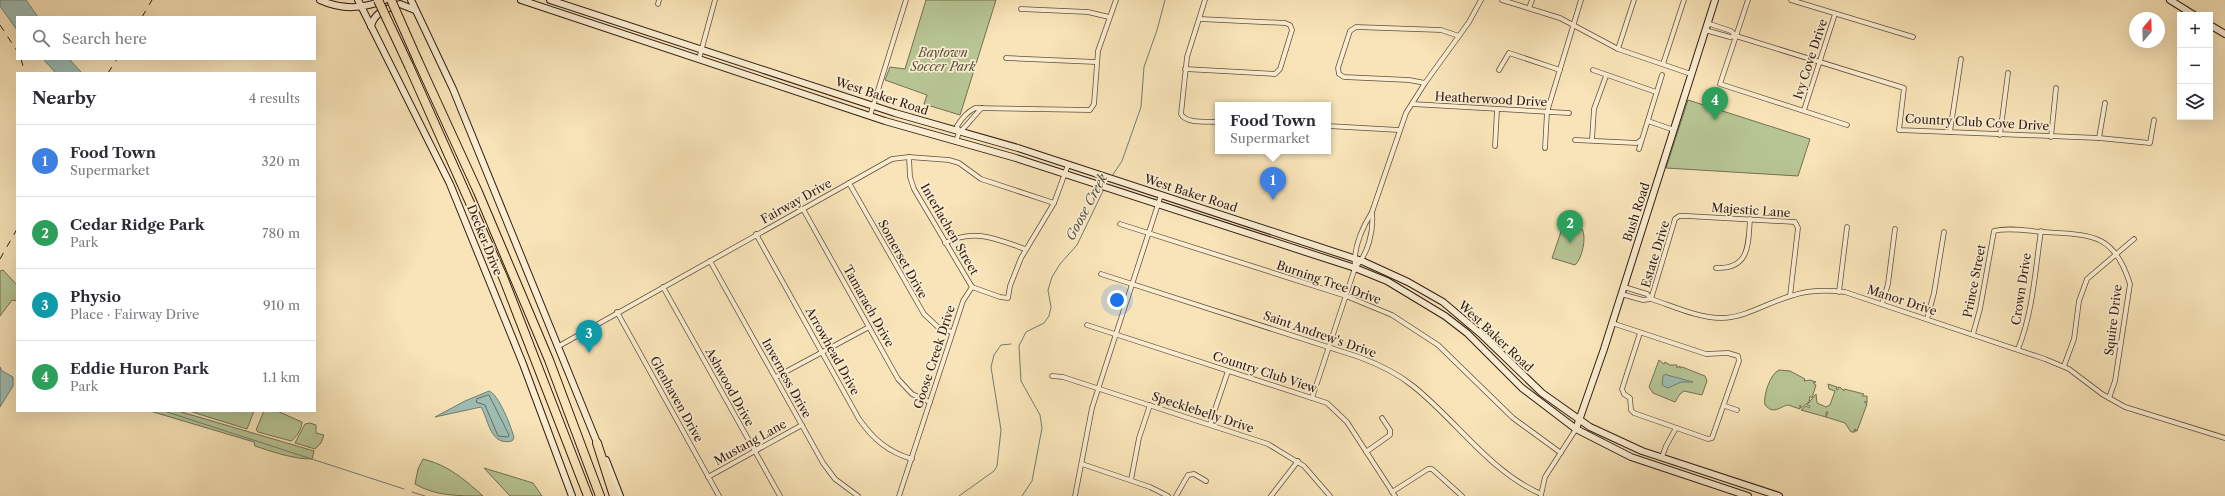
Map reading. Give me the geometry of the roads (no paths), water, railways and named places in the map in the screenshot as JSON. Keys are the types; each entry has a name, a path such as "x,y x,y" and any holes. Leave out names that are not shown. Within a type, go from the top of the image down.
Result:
{"highway":[{"name":"Decker Drive","path":"378,0 503,277 588,496"},
{"name":"Decker Drive","path":"391,0 478,192 537,331 600,496"},
{"path":"597,443 614,496"}],"main road":[{"path":"320,0 335,7 361,7 385,0"},
{"name":"Decker Drive","path":"358,0 450,184 530,380 572,496"},
{"path":"411,0 453,89 620,496"},
{"name":"West Baker Road","path":"521,0 616,30 870,116 1094,183 1355,268 1387,281 1436,310 1467,333 1522,388 1576,429 1610,448 1658,466 1747,495"},
{"name":"West Baker Road","path":"550,0 791,79 1098,174 1362,260 1408,282 1443,302 1482,335 1542,393 1580,420 1620,442 1779,496"},
{"name":"Bush Road","path":"1576,429 1624,287 1715,0"},
{"path":"2170,0 2189,12"},
{"path":"371,26 373,18 387,9 400,4 415,10"},
{"path":"616,30 619,22"},
{"path":"2213,27 2225,34"},
{"path":"788,88 791,79"},
{"path":"1281,243 1283,235"},
{"path":"1436,310 1443,302"},
{"path":"1500,367 1507,360"},
{"path":"1658,466 1662,457"},
{"path":"1747,495 1748,486"}],"street":[{"path":"547,8 550,0"},
{"path":"699,59 714,0"},
{"path":"870,116 906,0"},
{"path":"956,142 959,132 958,126 965,114 975,108 1090,110 1094,104 1096,62 1109,17 1116,0"},
{"path":"1205,0 1185,69 1180,108 1183,118 1189,120 1215,122"},
{"path":"1355,268 1354,258 1365,224 1372,212 1400,130 1412,104 1481,0"},
{"path":"1502,0 1529,8 1574,25 1618,49 1691,74"},
{"path":"1529,8 1532,0"},
{"path":"1545,148 1547,112 1581,0"},
{"path":"1618,49 1634,0"},
{"path":"1663,64 1684,0"},
{"path":"1748,0 1720,84 1847,125"},
{"path":"1791,0 1913,37"},
{"path":"1021,9 1088,12 1109,17"},
{"name":"Ivy Cove Drive","path":"1804,110 1835,14"},
{"path":"1185,69 1276,74 1280,70 1292,30 1290,25 1285,23 1200,19"},
{"name":"Country Club Cove Drive","path":"1707,23 1732,31 1736,36"},
{"path":"1425,83 1409,80 1344,77 1339,74 1338,68 1350,31 1356,27 1441,30 1458,36"},
{"name":"Country Club Cove Drive","path":"1705,30 1730,37 1736,36 1904,88 1900,130 2099,138 2150,143 2154,120"},
{"path":"1499,70 1509,53 1560,70"},
{"path":"1006,58 1096,62"},
{"path":"1950,132 1961,59"},
{"path":"1593,70 1606,76 1656,92"},
{"path":"2000,135 2008,73"},
{"path":"1639,149 1662,75"},
{"path":"1592,140 1594,109 1606,76"},
{"path":"2051,137 2056,88"},
{"path":"2099,138 2105,103"},
{"name":"Heatherwood Drive","path":"1412,104 1569,113"},
{"path":"959,132 964,130 970,118 982,108"},
{"path":"1495,146 1497,110"},
{"path":"1648,121 1674,130"},
{"path":"1331,126 1400,130"},
{"path":"1575,140 1637,143 1641,140"},
{"name":"Fairway Drive","path":"559,346 887,161 909,157 954,161 981,179 1054,203"},
{"name":"Interlachen Street","path":"909,157 912,183 944,243 972,287"},
{"path":"972,287 1000,297 1008,298 1015,271 1025,249 1054,203 1068,165"},
{"name":"Somerset Drive","path":"849,183 924,314 939,328 952,332"},
{"path":"1074,496 1082,464 1091,414 1161,195"},
{"name":"Tamarach Drive","path":"803,209 901,383 912,394 930,402"},
{"path":"1312,398 1355,268 1362,260 1373,226 1372,212"},
{"name":"Majestic Lane","path":"1679,216 1750,218 1795,222 1798,228 1790,296"},
{"name":"Estate Drive","path":"1651,299 1675,219 1679,216"},
{"path":"1716,268 1735,266 1745,256 1748,247 1750,218"},
{"name":"Burning Tree Drive","path":"1120,224 1346,296 1386,312 1428,338 1447,353 1513,418 1561,453"},
{"path":"1839,292 1847,227"},
{"path":"1882,304 1888,284 1895,229"},
{"name":"Squire Drive","path":"1994,231 2041,231 2090,235 2100,240 2115,254 2126,272 2130,284 2115,381 2109,398"},
{"name":"Prince Street","path":"1973,334 1980,309 1994,231"},
{"name":"Crown Drive","path":"2018,349 2026,327 2041,231"},
{"path":"1927,319 1934,294 1944,232"},
{"name":"Arrowhead Drive","path":"756,234 867,430 884,446 895,453 912,459"},
{"path":"944,243 956,237 974,235 1025,249"},
{"path":"2064,366 2074,339 2079,301 2087,279 2134,239"},
{"name":"Inverness Drive","path":"710,261 802,426 835,479 858,496"},
{"name":"Saint Andrew's Drive","path":"1101,274 1372,362 1402,378 1425,397 1481,452 1541,495"},
{"name":"Ashwood Drive","path":"663,287 780,496"},
{"name":"Goose Creek Drive","path":"899,496 952,332 963,301 972,287"},
{"name":"Manor Drive","path":"1624,287 1647,294 1651,299"},
{"name":"Manor Drive","path":"1621,294 1643,300 1651,299 1708,317 1721,318 1733,317 1790,296 1816,291 1839,292 1882,304 2018,349 2064,366 2109,398 2135,410 2225,438"},
{"name":"Glenhaven Drive","path":"617,312 719,496"},
{"path":"1612,323 1706,354 1728,353 1738,356 1739,361 1725,406 1712,438 1708,439 1676,428 1634,413 1631,410 1630,398 1624,394 1622,389 1640,333"},
{"name":"Country Club View","path":"1087,325 1327,403 1342,416 1393,494"},
{"path":"776,377 869,327"},
{"path":"1210,424 1228,371"},
{"name":"Specklebelly Drive","path":"1052,376 1063,377 1099,388 1268,444 1298,462 1313,475 1330,496"},
{"path":"1131,480 1139,438 1150,405"},
{"path":"1725,406 1737,410"},
{"path":"1366,452 1390,435 1390,430 1382,418"},
{"name":"Mustang Lane","path":"708,477 802,426"},
{"path":"1662,457 1676,428"},
{"path":"1541,495 1545,477 1576,429"},
{"path":"1271,496 1298,462"},
{"path":"1082,464 1131,480 1168,496"},
{"path":"1393,494 1430,469 1462,496"},
{"path":"1176,496 1188,475 1194,474 1206,481"}],"water":[{"path":"0,0 26,0 37,16 16,16 16,29 0,6"},
{"path":"44,60 70,60 81,72 55,72"},
{"path":"0,367 2,371 13,377 13,386 0,407"},
{"path":"1666,374 1693,382 1681,382 1668,388 1662,385 1663,376"},
{"path":"489,391 493,393 508,419 514,438 512,441 505,442 499,440 495,436 491,431 481,407 435,417 465,401"}],"waterway":[{"name":"Goose Creek","path":"1112,176 1122,161 1141,107 1144,67 1157,30 1165,0"},
{"name":"Goose Creek","path":"1022,496 1032,481 1042,428 1040,415 1021,381 1019,346 1026,332 1044,323 1049,316 1051,307 1048,290 1052,277 1060,264 1077,245 1104,189"},
{"path":"959,496 994,471 997,466 1001,430 991,367 994,355 1001,345 1011,344"},
{"path":"167,412 404,489"},
{"path":"412,492 425,496"}],"railway":[{"path":"143,16 152,0"},
{"path":"0,25 16,49"},
{"path":"21,60 25,72"},
{"path":"109,72 116,60"},
{"path":"0,259 16,231"}],"place":[{"name":"Eddie Huron Park","path":"1715,120"},
{"name":"Food Town","path":"1273,200"},
{"name":"Cedar Ridge Park","path":"1570,243"},
{"name":"Physio","path":"589,353"}],"park label":[{"name":"Baytown Soccer Park","path":"943,59"}]}
